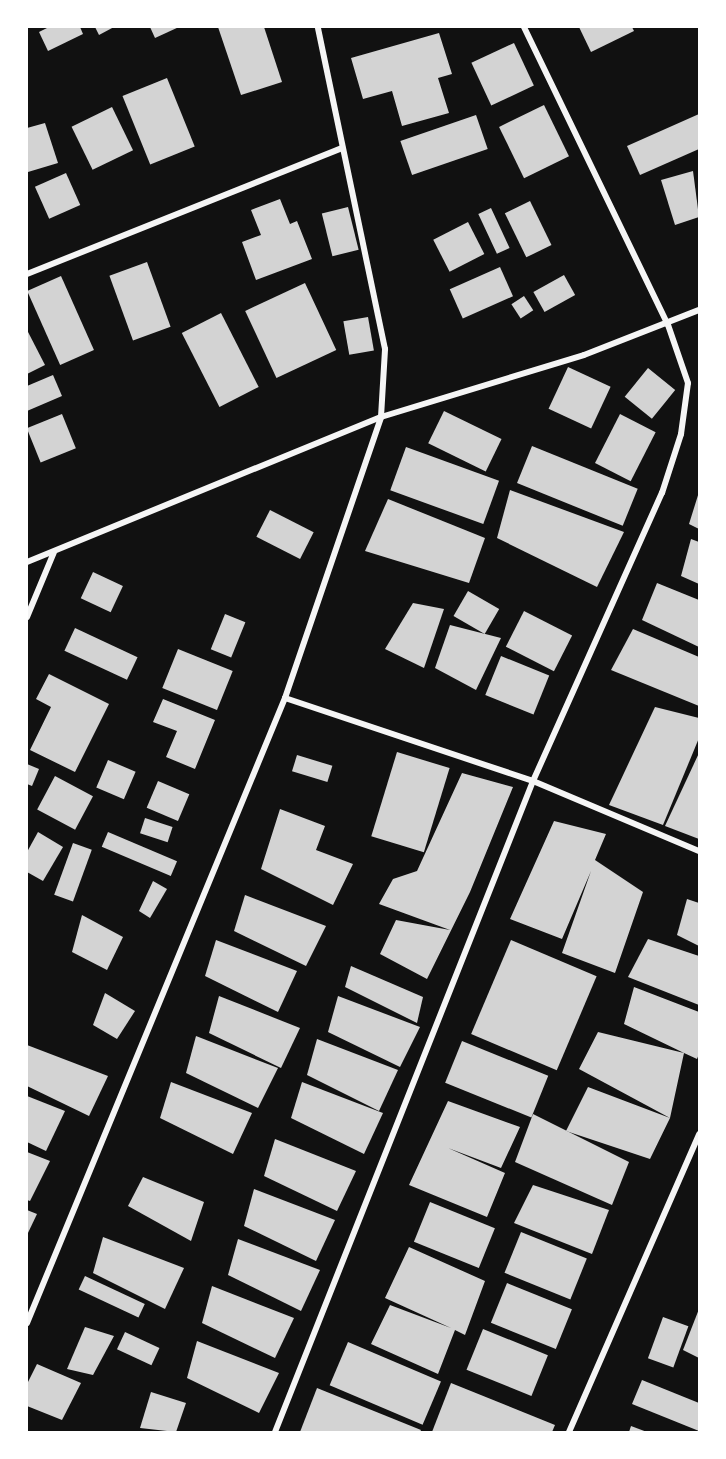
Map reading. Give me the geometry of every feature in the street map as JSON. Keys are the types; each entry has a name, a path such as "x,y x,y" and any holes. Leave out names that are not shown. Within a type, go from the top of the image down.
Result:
{"street":[{"path":"27,1323 285,698 381,417 386,349 318,27"},
{"path":"275,1432 534,781 662,493 681,434 688,383 668,325 524,27"},
{"path":"27,274 342,148"},
{"path":"27,562 381,417 668,325 699,310"},
{"path":"27,617 54,552"},
{"path":"285,698 534,781 699,850"},
{"path":"569,1432 699,1134"}],"building":[{"path":"49,27 80,27 83,34 48,51 39,32"},
{"path":"95,27 114,27 99,35"},
{"path":"150,27 179,27 155,38"},
{"path":"218,27 264,27 282,82 241,95"},
{"path":"579,27 632,27 634,31 591,52"},
{"path":"439,33 452,74 438,78 449,113 402,126 392,91 363,99 351,58"},
{"path":"514,43 534,86 491,105 471,63"},
{"path":"167,78 195,147 150,165 122,96"},
{"path":"544,105 569,156 524,178 499,127"},
{"path":"112,107 133,150 93,170 72,127"},
{"path":"699,114 699,149 640,175 627,146"},
{"path":"476,115 488,149 412,175 400,141"},
{"path":"45,123 58,163 28,172 27,128"},
{"path":"693,171 699,217 675,225 661,180"},
{"path":"66,173 80,205 49,219 35,187"},
{"path":"280,199 290,224 297,221 312,259 256,280 242,242 261,235 251,210"},
{"path":"530,201 551,245 526,257 505,213"},
{"path":"348,207 359,250 332,256 322,214"},
{"path":"491,208 510,248 497,254 478,214"},
{"path":"468,222 484,254 450,272 433,240"},
{"path":"147,262 171,327 133,341 109,276"},
{"path":"500,267 513,296 463,319 450,289"},
{"path":"564,275 575,295 545,312 533,292"},
{"path":"61,276 94,350 60,365 27,291"},
{"path":"305,283 336,350 276,378 245,311"},
{"path":"524,296 533,310 521,318 511,304"},
{"path":"221,313 259,387 219,407 182,333"},
{"path":"368,317 374,350 349,355 343,321"},
{"path":"27,330 45,365 27,374"},
{"path":"568,367 611,387 591,429 549,409"},
{"path":"648,368 675,390 652,419 625,397"},
{"path":"53,375 62,396 27,411 27,386"},
{"path":"444,411 502,439 486,471 428,443"},
{"path":"62,414 76,448 41,463 27,428"},
{"path":"620,414 656,432 631,481 595,463"},
{"path":"532,446 638,489 623,526 517,483"},
{"path":"406,447 499,481 483,524 390,490"},
{"path":"510,490 624,532 597,587 497,538"},
{"path":"699,492 699,529 689,524"},
{"path":"388,499 485,538 469,583 365,551"},
{"path":"270,510 314,532 300,559 256,537"},
{"path":"691,539 699,542 699,584 681,576"},
{"path":"93,572 123,586 111,612 81,598"},
{"path":"657,583 699,600 699,647 642,620"},
{"path":"468,591 499,609 485,634 454,616"},
{"path":"413,603 444,609 424,668 385,649"},
{"path":"524,611 572,636 554,671 506,647"},
{"path":"225,614 245,622 231,657 211,649"},
{"path":"450,625 501,638 476,690 435,668"},
{"path":"75,628 138,657 127,680 64,651"},
{"path":"633,629 699,657 699,706 611,670"},
{"path":"178,649 233,671 217,710 162,688"},
{"path":"501,656 549,675 533,714 485,695"},
{"path":"49,674 109,704 75,772 30,750 51,707 36,699"},
{"path":"163,699 215,720 195,769 166,757 177,731 153,722"},
{"path":"655,707 699,718 699,738 663,825 609,805"},
{"path":"397,752 450,768 424,852 371,836"},
{"path":"699,753 699,839 665,826"},
{"path":"297,755 332,766 327,782 292,771"},
{"path":"108,760 136,772 124,799 96,788"},
{"path":"27,764 39,769 32,786 27,784"},
{"path":"462,773 513,787 470,892 427,979 380,954 396,920 450,930 379,904 393,879 417,871"},
{"path":"55,776 93,796 75,830 37,810"},
{"path":"158,781 189,794 178,821 147,808"},
{"path":"280,809 325,826 316,850 353,864 333,905 261,869"},
{"path":"145,818 173,827 168,842 140,833"},
{"path":"554,821 606,834 595,860 643,892 615,973 562,953 591,871 562,939 510,919"},
{"path":"38,832 63,847 43,881 27,872 27,852"},
{"path":"108,832 177,861 171,876 102,847"},
{"path":"73,843 92,850 73,902 54,895"},
{"path":"153,881 167,889 150,918 139,911"},
{"path":"245,895 326,926 306,966 234,931"},
{"path":"687,899 699,903 699,946 677,935"},
{"path":"82,915 123,937 107,970 72,952"},
{"path":"648,939 699,956 699,1005 628,977"},
{"path":"216,940 297,971 278,1012 205,976"},
{"path":"511,940 597,976 557,1070 471,1034"},
{"path":"351,966 423,997 417,1023 345,987"},
{"path":"634,987 699,1012 697,1059 624,1024"},
{"path":"105,993 135,1011 117,1039 93,1025"},
{"path":"219,996 300,1028 281,1068 209,1033"},
{"path":"338,996 420,1027 400,1067 328,1032"},
{"path":"598,1032 684,1053 670,1118 579,1069"},
{"path":"196,1036 278,1068 258,1108 186,1073"},
{"path":"317,1039 398,1070 379,1111 307,1075"},
{"path":"462,1041 548,1076 531,1118 445,1083"},
{"path":"27,1045 108,1076 89,1116 27,1086"},
{"path":"171,1082 252,1113 233,1154 160,1118"},
{"path":"302,1082 383,1113 364,1154 291,1118"},
{"path":"588,1087 670,1118 650,1159 566,1131"},
{"path":"27,1096 65,1111 46,1151 27,1142"},
{"path":"448,1101 520,1127 501,1168 448,1148 505,1173 487,1217 409,1185"},
{"path":"533,1114 629,1162 612,1205 515,1162"},
{"path":"275,1139 356,1171 337,1211 264,1176"},
{"path":"27,1152 50,1161 30,1201 27,1200"},
{"path":"143,1177 204,1202 191,1241 128,1206"},
{"path":"533,1185 609,1210 592,1254 514,1223"},
{"path":"254,1189 335,1220 316,1261 244,1226"},
{"path":"430,1202 495,1228 479,1268 414,1242"},
{"path":"27,1210 37,1214 27,1235"},
{"path":"521,1232 587,1259 570,1299 505,1273"},
{"path":"103,1237 184,1268 165,1309 93,1273"},
{"path":"238,1239 320,1270 301,1311 228,1275"},
{"path":"409,1247 485,1281 465,1335 455,1330 438,1374 371,1344 390,1305 451,1328 385,1298"},
{"path":"85,1276 145,1304 138,1317 79,1290"},
{"path":"507,1283 572,1309 556,1349 491,1323"},
{"path":"212,1286 294,1318 275,1358 202,1323"},
{"path":"699,1309 699,1358 683,1350"},
{"path":"663,1317 688,1326 673,1368 648,1358"},
{"path":"85,1327 114,1336 93,1375 67,1369"},
{"path":"483,1329 548,1355 531,1396 467,1370"},
{"path":"125,1332 159,1348 151,1365 117,1349"},
{"path":"197,1341 279,1373 259,1413 187,1378"},
{"path":"348,1342 441,1381 423,1425 330,1385"},
{"path":"37,1364 81,1383 62,1420 27,1406 27,1384"},
{"path":"642,1380 699,1403 699,1431 632,1404"},
{"path":"451,1383 555,1425 552,1432 432,1432"},
{"path":"317,1388 421,1430 420,1432 300,1432"},
{"path":"151,1392 186,1403 176,1432 140,1428"},
{"path":"631,1426 647,1432 629,1432"}]}
